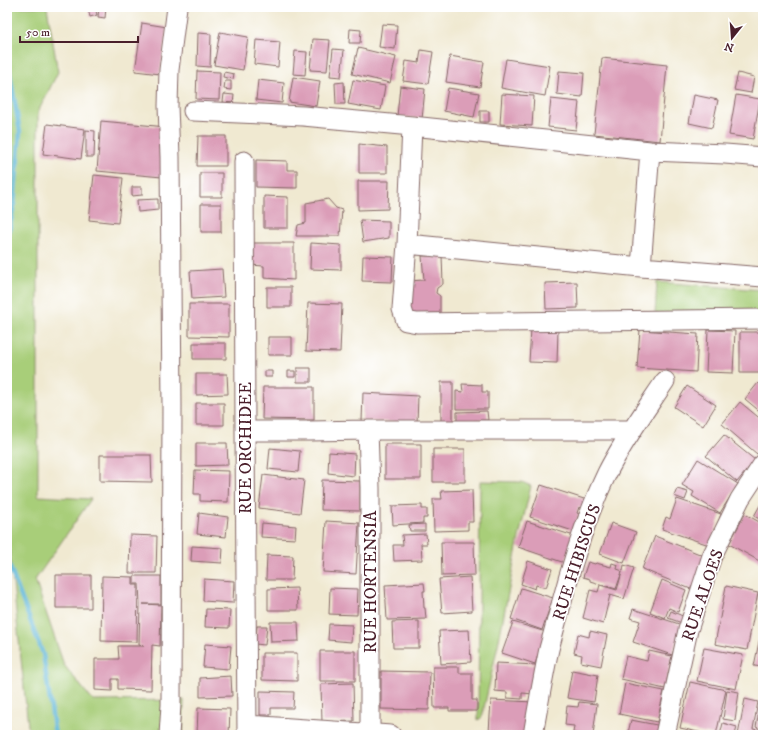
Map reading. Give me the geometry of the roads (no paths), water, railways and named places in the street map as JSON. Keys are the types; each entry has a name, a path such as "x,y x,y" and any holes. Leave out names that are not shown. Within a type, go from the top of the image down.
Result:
{"street":[{"path":"169,735 171,705 172,398 168,70 177,7"},
{"path":"193,111 303,116 650,151 763,157"},
{"path":"412,126 402,309 406,321 417,323 763,319"},
{"path":"640,267 650,151"},
{"name":"RUE ORCHIDEE","path":"244,161 244,431 247,730"},
{"path":"406,244 640,267 763,277"},
{"name":"RUE HIBISCUS","path":"534,735 550,648 579,542 595,500 608,472 631,430 665,381"},
{"name":"RUE HORTENSIA","path":"368,430 370,488 370,734"},
{"path":"244,431 631,430"},
{"name":"RUE ALOES","path":"665,735 688,630 712,556 740,499 763,464"},
{"path":"247,730 390,735"}],"waterway":[{"path":"7,58 20,132 14,205 7,241"},
{"path":"7,560 43,654 55,735"}]}
